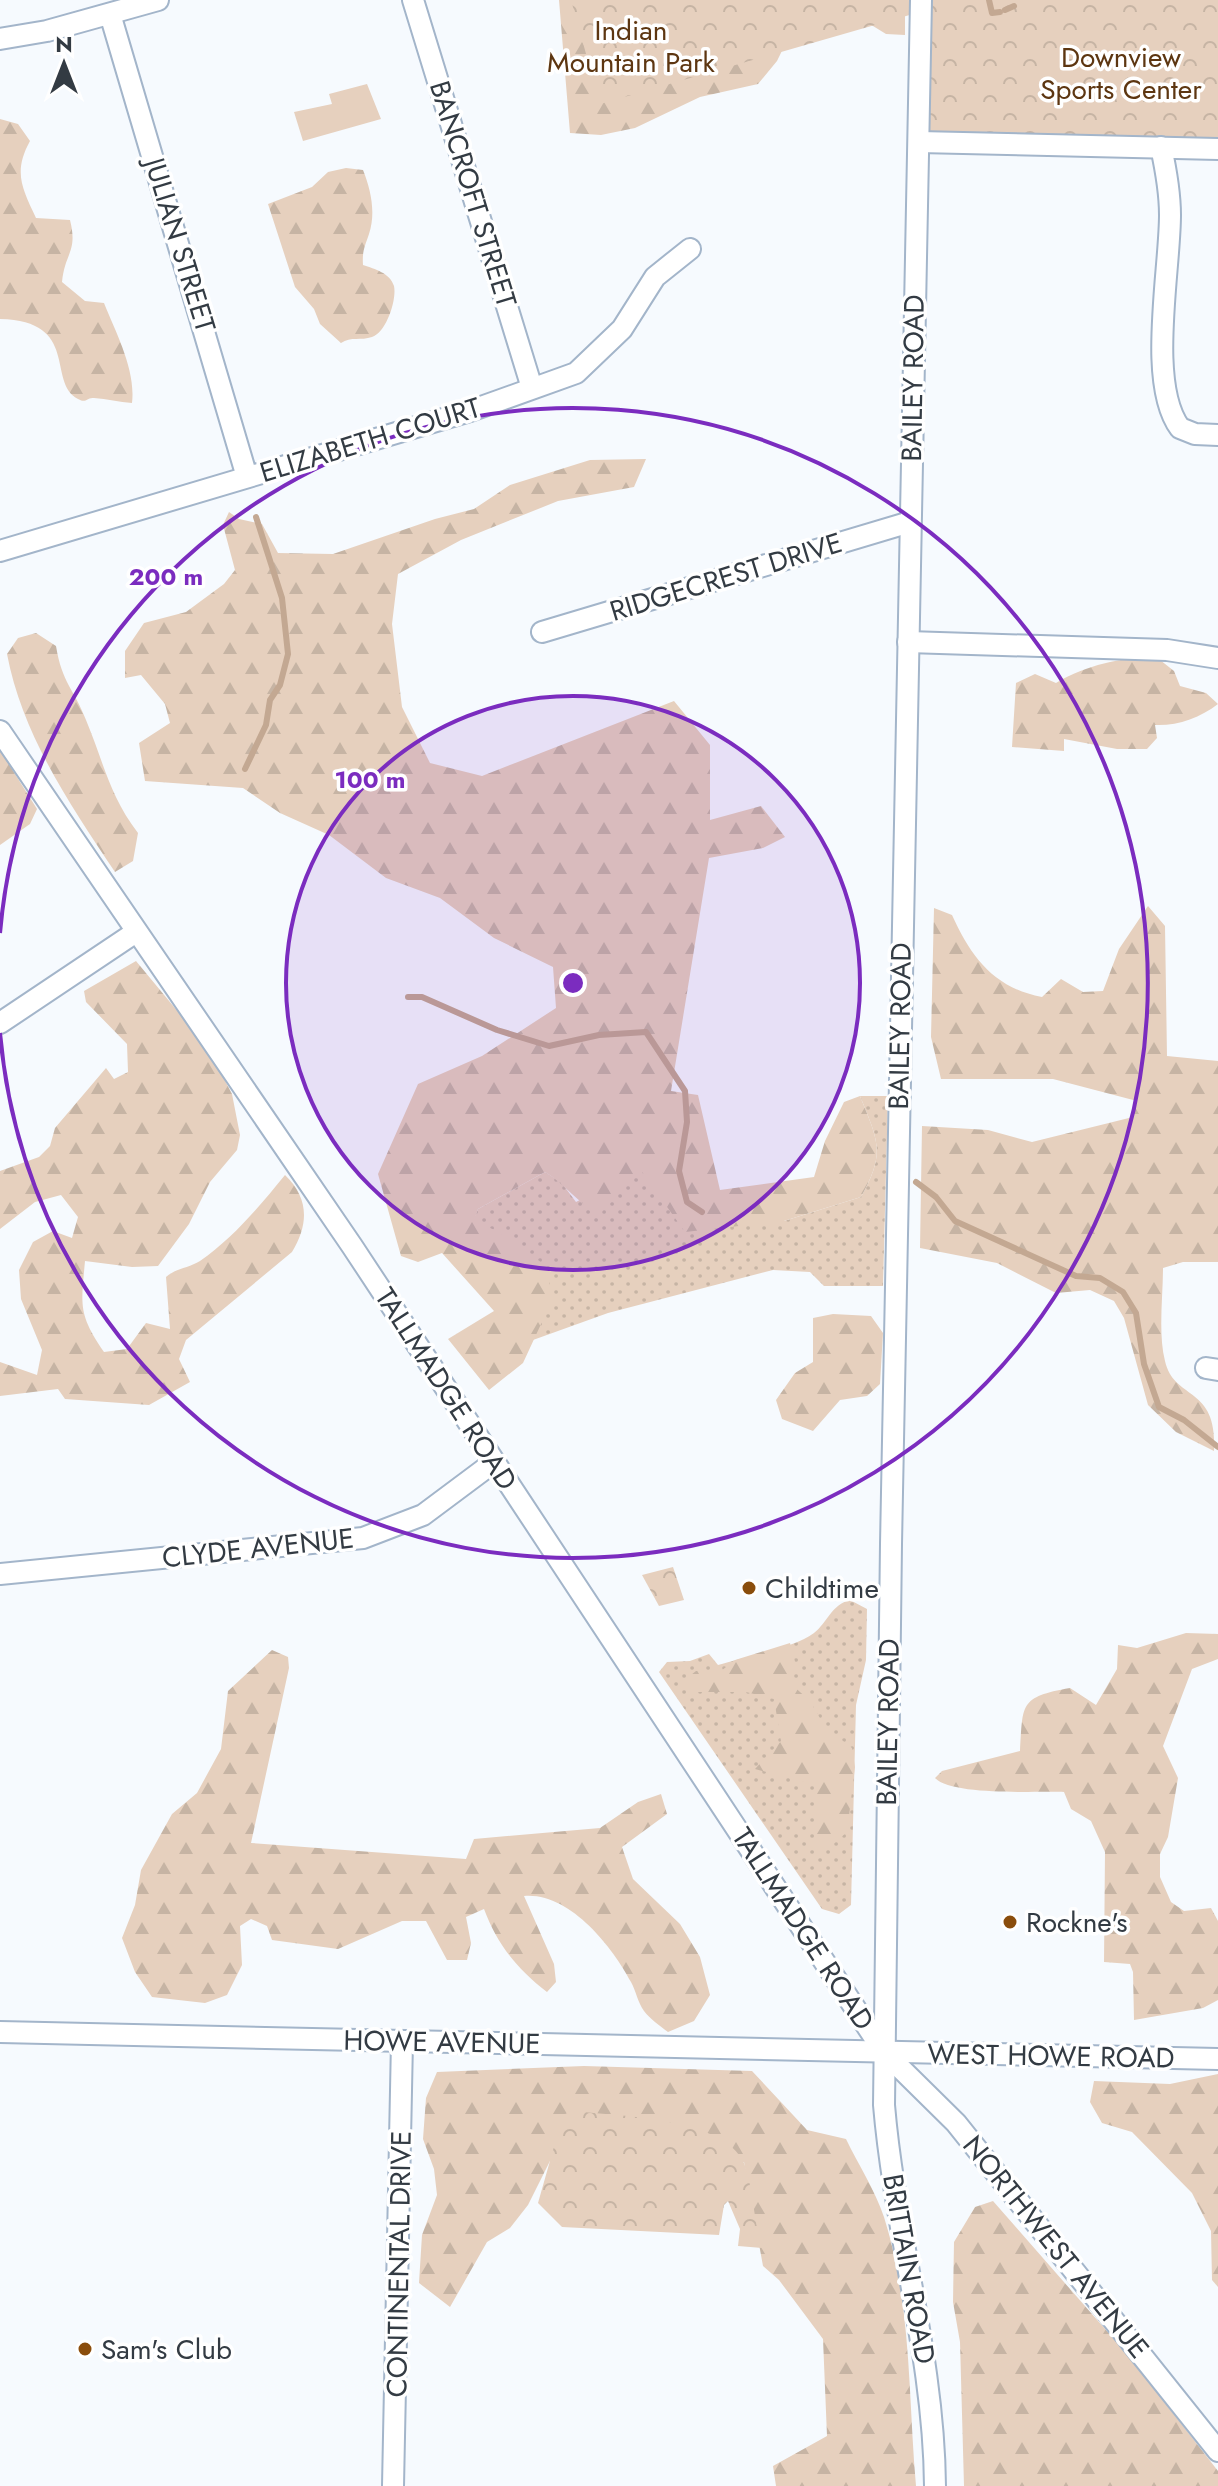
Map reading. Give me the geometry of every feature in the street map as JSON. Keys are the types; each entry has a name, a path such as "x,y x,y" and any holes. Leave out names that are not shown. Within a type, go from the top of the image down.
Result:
{"street":[{"path":"0,39 43,32 158,0"},
{"name":"BANCROFT STREET","path":"413,0 532,388"},
{"name":"BAILEY ROAD","path":"884,2052 921,0"},
{"name":"JULIAN STREET","path":"110,14 247,477"},
{"path":"919,142 1218,149"},
{"path":"1161,147 1169,181 1170,215 1164,398 1180,428 1195,434 1218,435"},
{"name":"ELIZABETH COURT","path":"0,551 470,411 576,373 622,329 655,277 690,249"},
{"name":"RIDGECREST DRIVE","path":"542,632 910,522"},
{"path":"908,642 1167,650 1218,658"},
{"name":"TALLMADGE ROAD","path":"0,731 494,1462 884,2052"},
{"path":"0,1023 136,932"},
{"name":"CLYDE AVENUE","path":"0,1574 363,1538 423,1515 494,1462"},
{"name":"HOWE AVENUE","path":"0,2032 884,2052"},
{"name":"CONTINENTAL DRIVE","path":"393,2486 402,2041"},
{"name":"WEST HOWE ROAD","path":"884,2052 1218,2059"},
{"name":"NORTHWEST AVENUE","path":"884,2052 956,2123 1218,2451"},
{"name":"BRITTAIN ROAD","path":"884,2052 889,2160 928,2368 935,2486"}],"green space":[{"name":"Indian Mountain Park","path":"559,0 905,0 905,35 886,34 860,18 798,18 777,61 758,84 700,97 635,128 601,135 570,133"},
{"name":"Downview Sports Center","path":"571,0 1218,0 1218,149 919,142 920,12 600,104"},
{"path":"367,84 381,119 303,141 294,112 332,104 329,94"},
{"path":"0,119 18,124 30,141 22,162 21,180 36,218 70,220 73,239 62,282 85,301 104,303 128,365 132,403 78,399 69,391 52,341 42,330 25,322 0,319"},
{"path":"346,168 363,170 370,194 372,218 363,252 363,265 386,275 394,286 394,299 389,315 377,334 341,343 320,324 314,309 295,287 268,204 312,187 328,172"},
{"path":"646,459 634,487 558,501 461,540 398,574 392,624 402,707 430,763 482,776 674,701 710,745 710,820 761,806 785,837 763,848 709,858 671,1091 698,1095 720,1190 814,1177 825,1141 844,1102 860,1096 877,1146 874,1169 861,1197 784,1221 685,1232 640,1169 599,1215 545,1172 478,1209 474,1221 497,1231 542,1263 554,1296 523,1363 489,1390 448,1339 494,1311 442,1253 418,1262 401,1256 378,1174 418,1084 482,1056 556,1008 553,967 494,938 440,898 386,878 329,835 280,813 243,788 145,781 139,743 170,723 165,704 141,675 125,678 125,651 144,623 186,612 224,584 235,570 223,525 229,512 239,519 262,524 278,553 333,554 474,509 510,485 590,460"},
{"path":"36,633 56,646 65,678 82,709 114,792 138,833 133,861 115,872 50,768 14,684 7,654 18,638"},
{"path":"1155,656 1174,671 1180,686 1206,693 1218,704 1188,720 1155,725 1157,738 1147,749 1117,749 1064,739 1064,751 1012,747 1016,683 1035,674 1056,683 1104,664"},
{"path":"0,750 37,809 30,824 0,845"},
{"path":"1148,906 1165,926 1167,1056 1218,1061 1218,1262 1183,1262 1163,1268 1161,1315 1163,1350 1170,1374 1203,1404 1213,1430 1214,1451 1176,1432 1148,1405 1124,1318 1114,1301 1090,1290 1056,1293 997,1263 920,1248 922,1126 988,1130 1032,1142 1133,1117 1137,1101 1053,1079 941,1079 931,1037 934,908 952,915 976,957 997,978 1025,993 1042,997 1061,979 1083,992 1103,991 1119,949"},
{"path":"136,961 208,1048 232,1094 240,1135 237,1150 210,1182 189,1224 158,1266 132,1267 85,1261 83,1309 96,1339 104,1352 127,1349 146,1323 170,1329 166,1277 200,1261 224,1242 285,1175 299,1193 304,1212 298,1242 292,1252 186,1340 179,1359 190,1382 149,1405 65,1399 58,1389 0,1396 0,1362 37,1375 42,1350 21,1299 19,1270 33,1242 53,1231 72,1238 78,1217 61,1195 35,1202 0,1229 0,1171 39,1157 50,1146 55,1128 106,1068 114,1079 128,1072 127,1044 86,1002 84,991"},
{"path":"860,1096 888,1096 883,1286 824,1286 810,1272 773,1270 608,1313 533,1340 473,1221 478,1209 545,1172 561,1182 576,1202 641,1168 661,1194 784,1221 861,1197 874,1169 877,1146"},
{"path":"833,1314 871,1316 883,1333 880,1384 867,1396 840,1400 813,1431 782,1419 776,1400 795,1373 813,1362 813,1318"},
{"path":"673,1567 684,1600 659,1606 642,1575"},
{"path":"850,1600 867,1609 866,1660 856,1705 851,1905 839,1914 822,1909 659,1672 667,1662 690,1661 709,1654 718,1665 793,1644 814,1633 839,1605"},
{"path":"1186,1633 1218,1634 1218,1659 1192,1669 1163,1746 1178,1778 1168,1837 1160,1854 1160,1877 1171,1902 1184,1911 1211,1908 1218,1921 1218,2000 1203,2008 1134,2020 1133,1972 1130,1964 1104,1962 1105,1852 1091,1821 1071,1809 1064,1792 976,1790 944,1784 935,1778 942,1771 1020,1751 1027,1705 1041,1695 1070,1688 1096,1705 1117,1669 1118,1645 1137,1648"},
{"path":"790,1643 795,1662 790,1683 810,1701 825,1727 852,1748 855,1767 847,1832 822,1854 817,1846 815,1785 755,1769 781,1741 774,1699 746,1692 693,1692 686,1679 696,1671 721,1671 735,1660"},
{"path":"272,1650 288,1657 289,1668 251,1843 466,1859 474,1839 600,1828 638,1802 661,1794 667,1814 622,1847 633,1879 680,1924 700,1957 710,1995 694,2021 668,2032 644,2011 623,1968 587,1924 557,1903 541,1897 524,1896 554,1964 556,1982 547,1992 509,1955 484,1909 466,1917 471,1943 467,1960 447,1960 426,1921 402,1921 338,1949 272,1940 267,1926 251,1919 240,1926 242,1965 227,1995 205,2003 152,1997 135,1972 122,1938 135,1905 141,1870 172,1814 197,1793 221,1749 228,1691"},
{"path":"584,2066 752,2071 807,2130 846,2139 884,2217 900,2284 908,2351 916,2486 776,2486 773,2466 827,2436 823,2339 779,2280 763,2266 744,2162 550,2161 528,2205 510,2228 487,2242 450,2307 419,2283 422,2235 437,2195 434,2169 423,2139 426,2098 437,2072"},
{"path":"1218,2074 1218,2287 1212,2280 1211,2231 1192,2193 1132,2132 1102,2123 1090,2102 1094,2081 1170,2084"},
{"path":"572,2111 667,2122 715,2136 733,2148 747,2173 762,2248 738,2246 740,2229 728,2201 724,2205 719,2235 562,2227 538,2203 563,2115"},
{"path":"993,2201 1127,2354 1218,2471 1218,2486 964,2486 960,2342 953,2302 954,2242 975,2207"}],"waterway":[{"path":"989,0 992,13 1000,12"},
{"path":"1005,10 1014,6"},
{"path":"245,769 266,725 270,700 280,685 288,654 282,598 256,517"},
{"path":"408,997 422,997 497,1030 549,1046 599,1035 646,1032 685,1091 687,1122 679,1171 687,1202 702,1212"},
{"path":"916,1182 936,1197 955,1221 1076,1276 1100,1278 1123,1292 1136,1313 1144,1364 1159,1407 1184,1420 1218,1447"}],"place":[{"name":"Childtime","path":"749,1588"},
{"name":"Rockne's","path":"1010,1922"},
{"name":"Sam's Club","path":"85,2349"}]}
